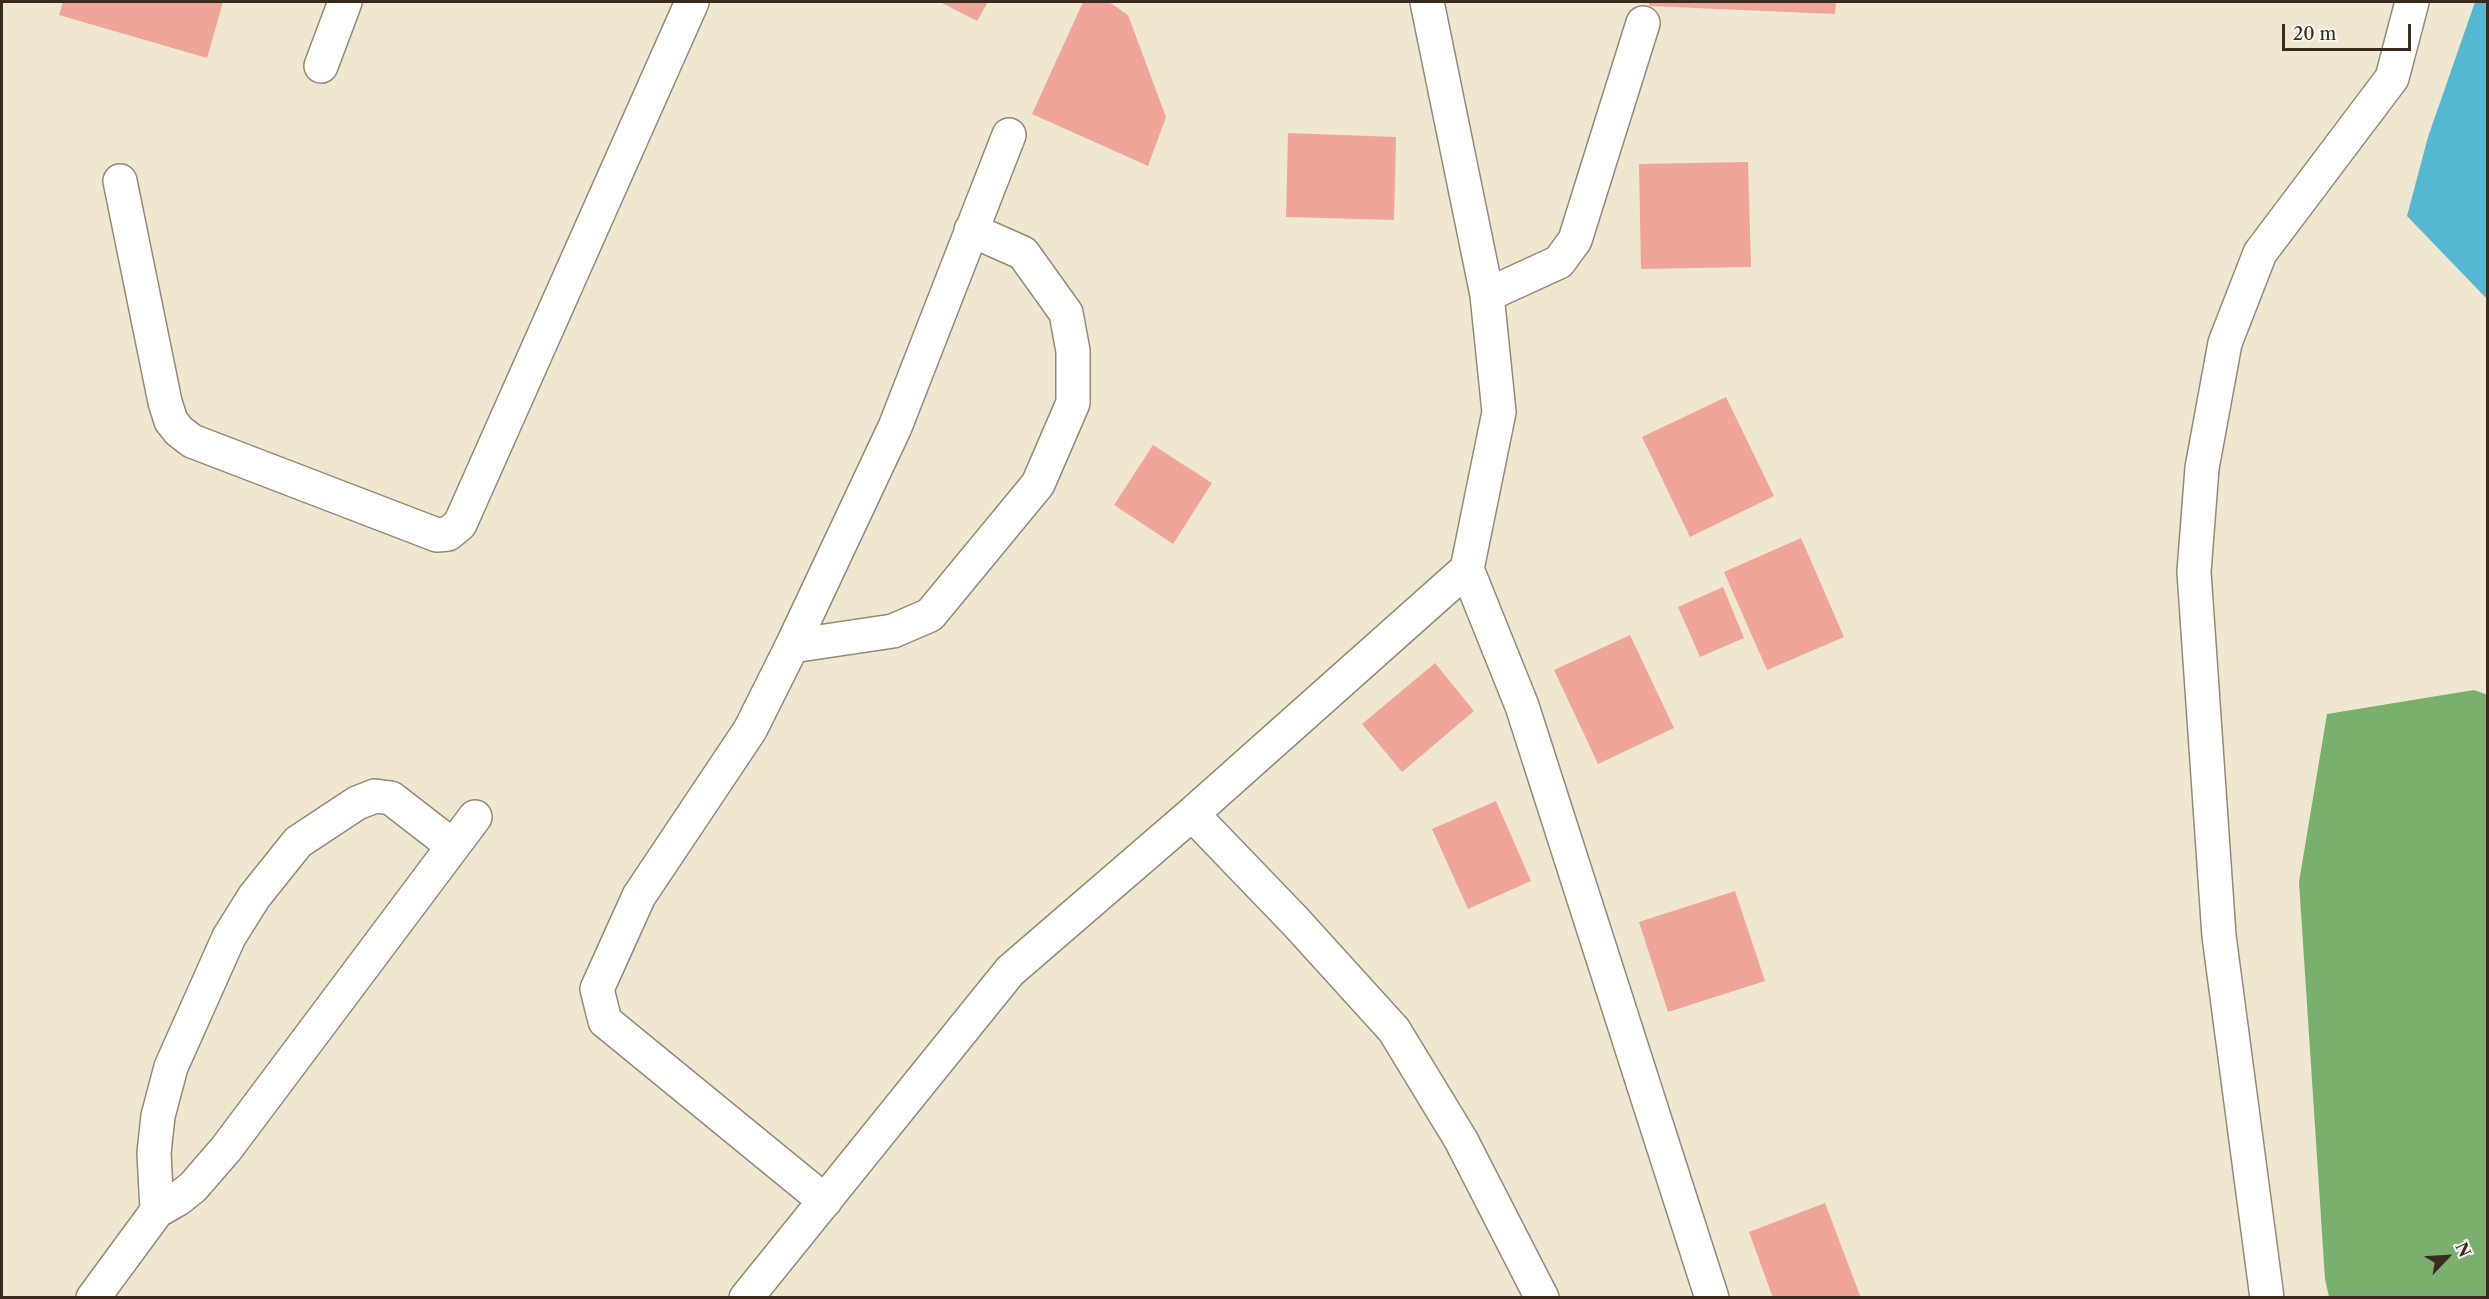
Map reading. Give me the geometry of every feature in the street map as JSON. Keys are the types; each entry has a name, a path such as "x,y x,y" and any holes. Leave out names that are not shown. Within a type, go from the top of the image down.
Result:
{"street":[{"path":"321,66 345,2"},
{"path":"120,181 165,402 171,421 179,431 192,441 415,527 437,535 448,534 460,524 692,2"},
{"path":"1427,2 1487,295 1499,412 1467,569 1522,706 1712,1298"},
{"path":"2267,1298 2219,936 2194,572 2202,468 2225,343 2260,253 2392,78 2412,2"},
{"path":"1487,295 1559,262 1575,240 1643,23"},
{"path":"825,1201 605,1021 597,989 639,896 750,730 792,646 895,427 1009,135"},
{"path":"792,646 893,631 930,615 1038,484 1074,403 1073,351 1066,313 1023,253 971,230"},
{"path":"746,1298 1010,971 1192,814 1467,569"},
{"path":"157,1211 154,1153 158,1116 171,1067 229,937 254,897 298,842 357,803 375,796 391,798 453,846"},
{"path":"1192,814 1295,921 1394,1030 1461,1140 1542,1298"},
{"path":"93,1298 157,1211 193,1187 226,1149 475,816"}],"green space":[{"path":"2474,690 2488,695 2487,1297 2329,1297 2325,1279 2299,882 2327,714"}],"water":[{"path":"2475,2 2488,2 2487,299 2407,216 2428,137"}],"building":[{"path":"63,2 223,2 207,58 59,15"},
{"path":"940,2 988,2 977,21"},
{"path":"1083,2 1109,2 1128,15 1166,117 1148,166 1032,114"},
{"path":"1649,2 1836,2 1835,14 1649,6"},
{"path":"1288,133 1396,137 1394,220 1286,217"},
{"path":"1748,162 1751,267 1641,269 1639,164"},
{"path":"1726,397 1774,496 1690,537 1642,437"},
{"path":"1153,445 1212,483 1173,544 1114,505"},
{"path":"1801,538 1844,637 1767,670 1724,572"},
{"path":"1723,587 1744,638 1700,657 1678,607"},
{"path":"1630,635 1674,728 1598,764 1554,670"},
{"path":"1435,663 1474,711 1402,772 1362,724"},
{"path":"1496,801 1531,881 1468,909 1432,829"},
{"path":"1735,891 1765,981 1668,1012 1639,922"},
{"path":"1825,1203 1861,1298 1773,1298 1749,1232"}]}
